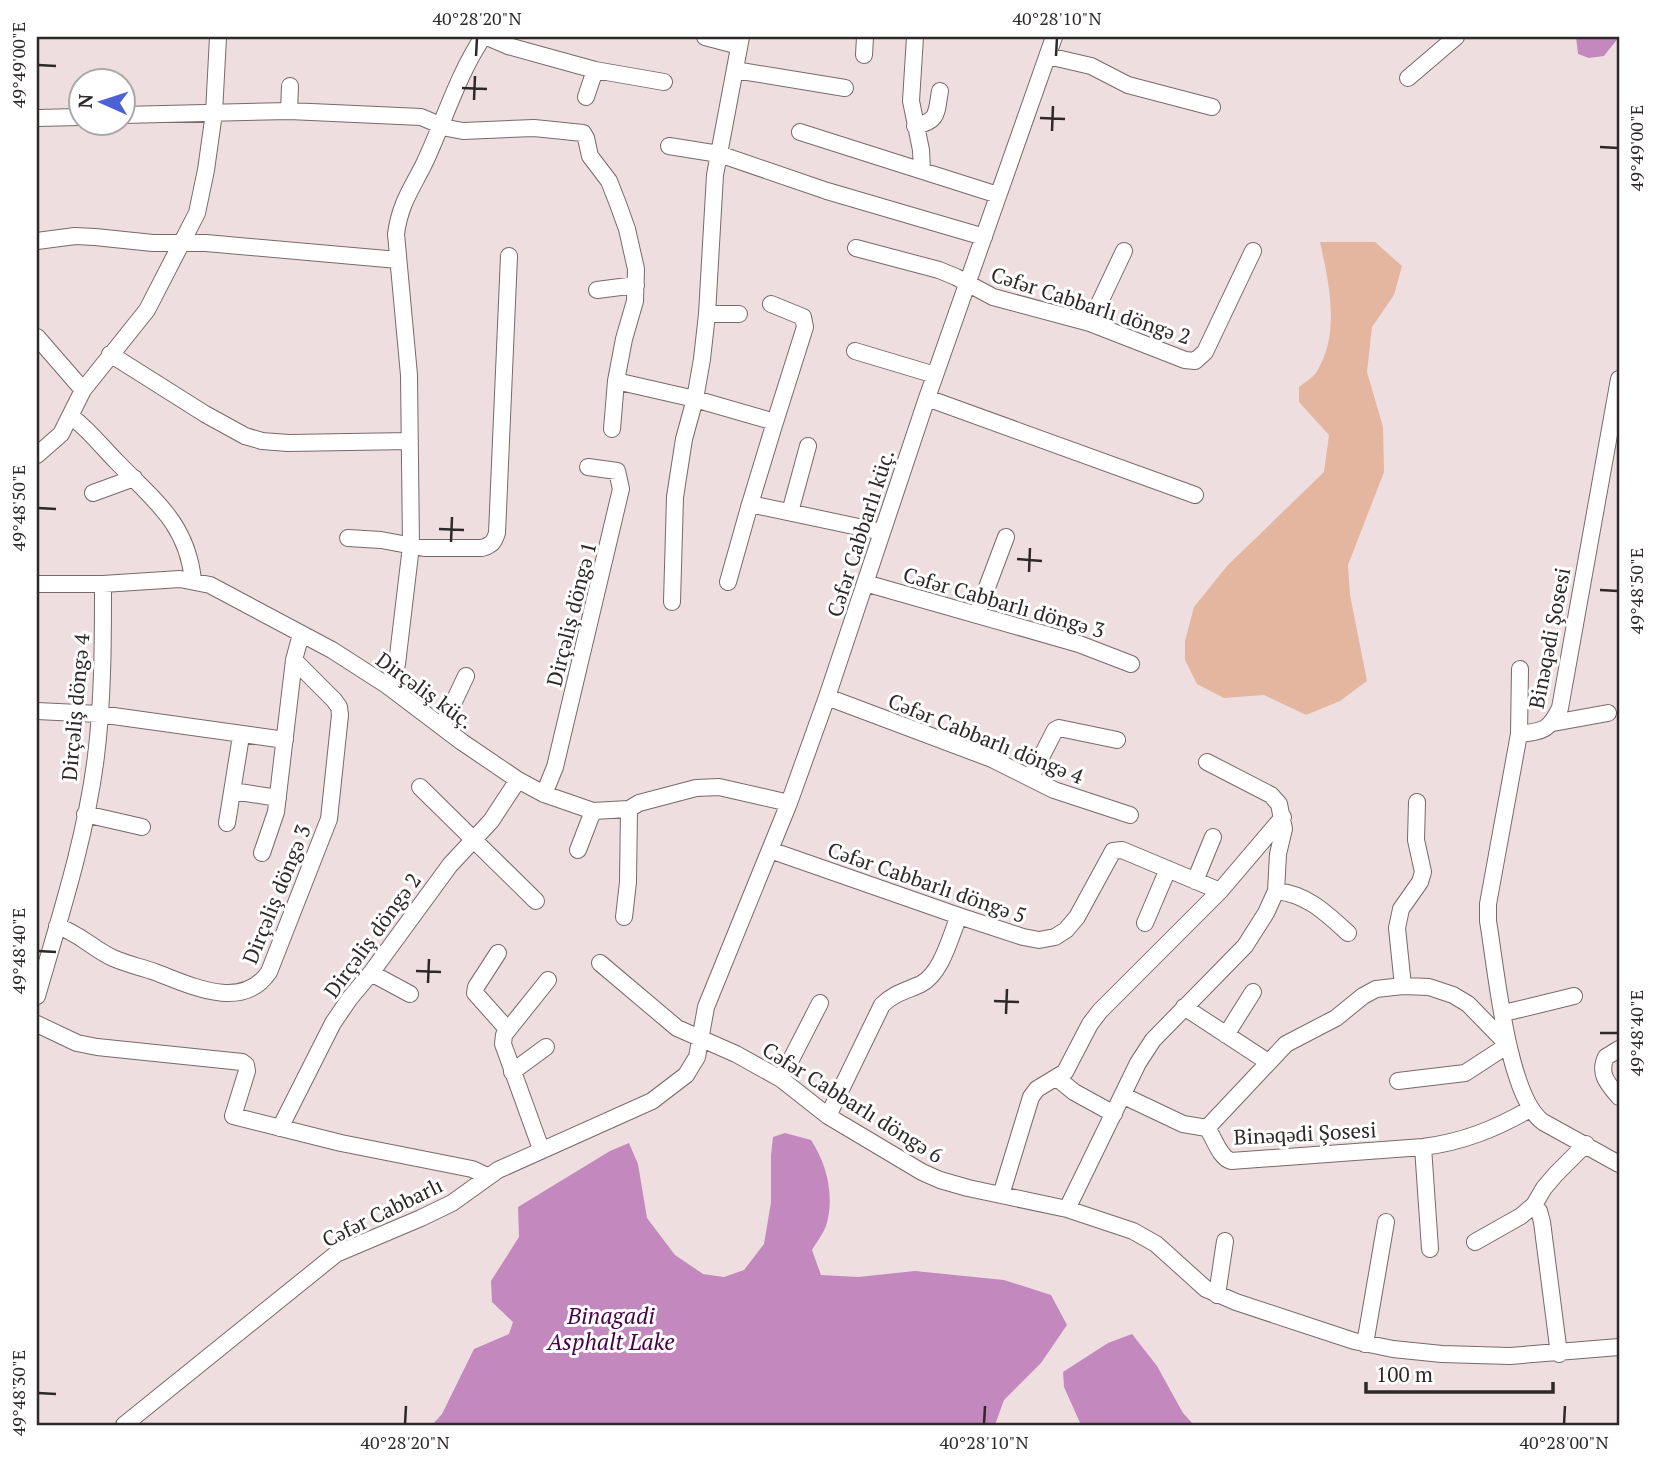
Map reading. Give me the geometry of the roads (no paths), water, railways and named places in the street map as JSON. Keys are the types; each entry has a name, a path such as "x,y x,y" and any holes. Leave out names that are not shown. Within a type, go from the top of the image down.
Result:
{"street":[{"path":"37,455 61,434 72,417 83,390 147,310 197,213 214,113 218,37"},
{"path":"388,686 397,664 411,546 409,375 396,234 399,213 406,195 424,164 439,124 474,51 485,37 595,70 664,82"},
{"path":"672,602 675,497 684,439 695,399 707,314 712,200 740,41 705,37"},
{"path":"864,55 865,37"},
{"path":"915,37 911,101 921,150 922,170"},
{"name":"Cəfər Cabbarlı küç.","path":"702,1040 706,1007 789,803 1054,37"},
{"path":"1408,78 1456,37"},
{"path":"1048,55 1091,66 1128,85 1212,107"},
{"path":"586,97 595,70"},
{"path":"735,70 845,88"},
{"path":"289,111 290,86"},
{"path":"915,125 930,123 934,119 940,91"},
{"path":"136,115 289,111 411,116 463,131 534,128 583,133 590,156 608,181 627,229 633,253 635,300 621,349 612,429"},
{"path":"37,118 66,117"},
{"path":"800,132 998,195"},
{"path":"669,146 719,154 827,191 984,237"},
{"path":"37,241 75,236 398,260"},
{"name":"Cəfər Cabbarlı döngə 2","path":"856,248 939,270 993,297 1090,323 1185,360 1195,361 1205,352 1253,251"},
{"path":"1090,323 1125,251"},
{"path":"348,538 433,548 482,548 494,541 497,533 509,257"},
{"path":"597,290 636,285"},
{"path":"728,582 805,327 803,317 771,304"},
{"path":"707,314 739,314"},
{"path":"37,337 83,390"},
{"path":"855,351 935,375"},
{"path":"110,355 205,414 245,436 262,441 410,441"},
{"name":"Binəqədi Şosesi","path":"1124,1096 1184,1124 1207,1128 1223,1157 1231,1161 1454,1143 1505,1124 1530,1109 1508,1045 1488,921 1488,904 1519,734 1545,730 1553,723 1563,696 1575,613 1619,379"},
{"path":"616,381 695,399 775,422"},
{"path":"927,398 1195,495"},
{"path":"72,417 167,511 178,528 190,559 193,580"},
{"path":"790,512 808,446"},
{"name":"Dirçəliş döngə 1","path":"544,794 555,767 621,489 617,471 588,467"},
{"path":"93,494 134,478"},
{"path":"750,503 882,531"},
{"path":"976,614 1006,537"},
{"name":"Dirçəliş küç.","path":"37,584 103,584 166,579 193,580 210,585 332,650 388,686 518,780 544,794 593,811 629,809 639,803 696,788 719,787 789,803"},
{"name":"Cəfər Cabbarlı döngə 3","path":"865,583 1079,643 1131,664"},
{"name":"Dirçəliş döngə 4","path":"37,996 71,878 95,758 103,670 103,584"},
{"path":"262,853 278,798 294,660 301,634"},
{"name":"Dirçəliş döngə 3","path":"57,926 76,934 115,959 201,989 219,994 261,984 269,972 329,819 334,780 339,707 294,660"},
{"path":"1519,734 1520,669"},
{"path":"442,727 466,676"},
{"name":"Cəfər Cabbarlı döngə 4","path":"827,697 992,759 1054,790 1130,815"},
{"path":"37,711 99,714 241,736 285,740"},
{"path":"1553,723 1608,713"},
{"path":"1031,777 1055,730 1059,728 1117,740"},
{"path":"227,823 241,736"},
{"path":"1067,1209 1138,1063 1153,1040 1245,946 1276,891 1278,854 1284,829 1279,804 1271,795 1208,762"},
{"name":"Dirçəliş döngə 2","path":"280,1128 333,1023 450,865 502,806 518,780"},
{"path":"420,787 536,901"},
{"path":"233,791 278,798"},
{"path":"1403,986 1397,928 1401,909 1420,882 1423,872 1416,840 1418,802"},
{"path":"624,916 628,882 629,809"},
{"path":"578,850 593,811"},
{"path":"85,814 142,827"},
{"path":"1001,1195 1026,1108 1037,1088 1056,1078 1070,1066 1090,1024 1100,1011 1220,891 1283,817"},
{"path":"1195,881 1213,837"},
{"name":"Cəfər Cabbarlı döngə 5","path":"770,850 959,916 1039,940 1055,937 1066,930 1077,917 1113,851 1122,850 1220,891"},
{"path":"1145,923 1168,869"},
{"path":"1276,891 1290,892 1310,901 1348,933"},
{"path":"828,1116 882,1005 892,995 929,978 936,970 959,916"},
{"path":"498,954 476,987 475,993 477,999 508,1030"},
{"name":"Cəfər Cabbarlı döngə 6","path":"600,963 666,1021 736,1054 780,1079 828,1116 911,1166 940,1181 1067,1209 1117,1224 1145,1237 1191,1277 1217,1295 1299,1325 1365,1344 1409,1351 1476,1356 1559,1354 1619,1348"},
{"path":"371,973 410,994"},
{"path":"541,1149 503,1044 504,1035 548,980"},
{"name":"Binəqədi Şosesi","path":"1207,1128 1286,1044 1336,1018 1376,989 1429,987 1453,995 1468,1004 1508,1045"},
{"path":"1226,1035 1253,992"},
{"path":"1504,1013 1574,996"},
{"path":"780,1079 820,1003"},
{"path":"1184,1007 1268,1062"},
{"path":"37,1024 77,1043 97,1047 242,1062 247,1071 233,1116 341,1143 472,1169 487,1176"},
{"name":"Cəfər Cabbarlı","path":"124,1425 336,1254 452,1203 487,1176 541,1149 652,1101 686,1075 697,1057 702,1040"},
{"path":"1398,1082 1465,1073 1508,1045"},
{"path":"512,1072 546,1047"},
{"path":"1619,1049 1606,1057 1602,1071 1607,1083 1619,1097"},
{"path":"1056,1078 1074,1092 1114,1114"},
{"path":"1530,1109 1543,1122 1619,1164"},
{"path":"1475,1242 1521,1216 1534,1205 1544,1188 1586,1144"},
{"path":"1423,1147 1430,1249"},
{"path":"1534,1205 1542,1222 1559,1354"},
{"path":"1365,1344 1386,1222"},
{"path":"1217,1295 1224,1241"}],"water":[{"path":"1576,37 1619,37 1604,56 1589,58 1578,54"},
{"name":"Binagadi Asphalt Lake","path":"785,1133 811,1140 828,1181 829,1215 825,1229 812,1250 821,1275 858,1277 915,1271 1004,1280 1051,1295 1067,1325 1041,1363 1004,1400 995,1425 432,1425 442,1414 474,1349 509,1334 513,1322 492,1302 491,1281 519,1237 518,1207 610,1151 629,1143 638,1164 647,1218 675,1255 703,1274 724,1277 744,1270 764,1244 771,1202 773,1137"},
{"path":"1132,1334 1157,1366 1183,1413 1194,1425 1081,1425 1064,1387 1063,1372 1108,1343"}]}
